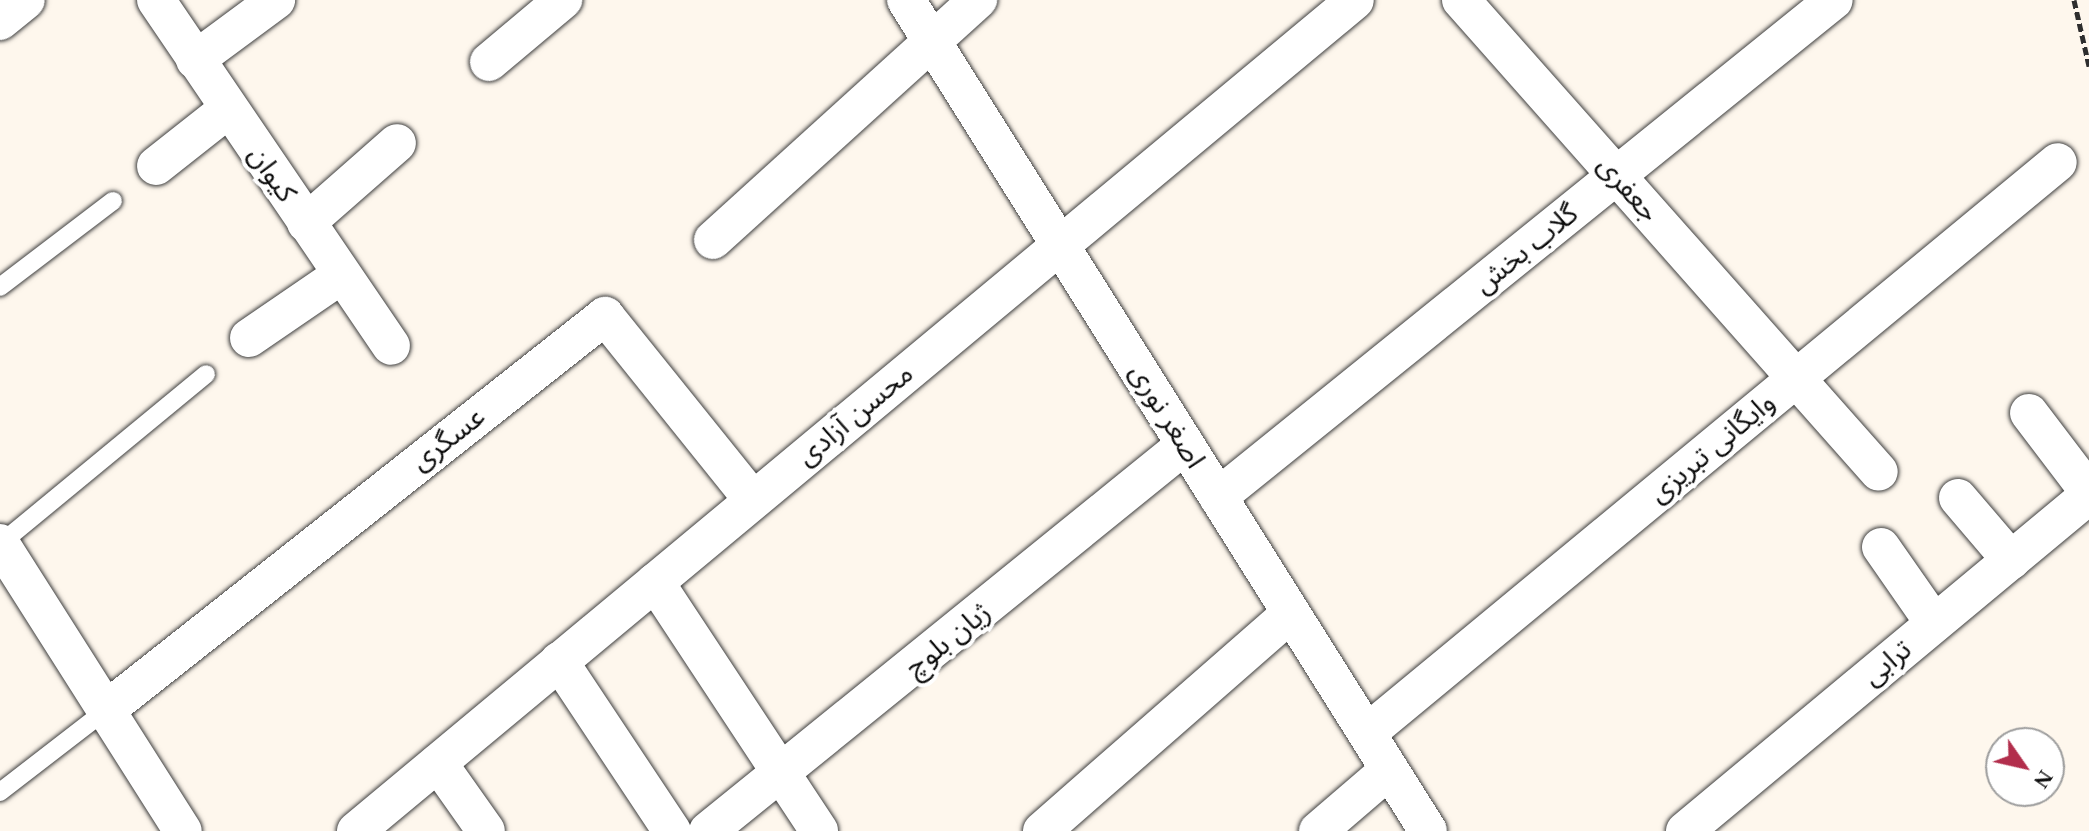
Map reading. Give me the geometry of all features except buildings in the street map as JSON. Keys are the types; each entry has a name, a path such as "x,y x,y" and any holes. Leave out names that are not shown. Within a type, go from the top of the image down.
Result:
{"street":[{"path":"0,21 26,0"},
{"name":"کیوان","path":"156,0 227,110 391,346"},
{"path":"195,60 276,0"},
{"path":"489,62 563,0"},
{"name":"اصغر نوری","path":"906,0 1428,831"},
{"path":"713,240 931,39 978,0"},
{"name":"محسن آزادی","path":"356,831 1355,0"},
{"name":"جعفری","path":"1461,0 1879,472"},
{"name":"گلاب بخش","path":"1218,497 1834,0"},
{"path":"156,166 227,110"},
{"path":"306,223 397,143"},
{"name":"وایگانی تبریزی","path":"1367,733 2058,162"},
{"path":"249,338 341,275"},
{"name":"عسگری","path":"106,710 605,316 753,500"},
{"path":"2029,413 2089,494"},
{"name":"ژیان بلوچ","path":"708,831 783,776 1185,445"},
{"name":"ترابی","path":"1685,831 2089,494"},
{"path":"1958,498 2011,560"},
{"path":"0,544 183,831"},
{"path":"1881,547 1934,623"},
{"path":"655,582 819,831"},
{"path":"1042,831 1291,613"},
{"path":"559,661 672,831"},
{"path":"438,763 486,831"},
{"path":"1318,831 1389,770"}],"lane":[{"path":"0,287 113,201"},
{"path":"0,544 206,374"},
{"path":"0,792 106,710"}],"path":[{"path":"2074,0 2089,66"}]}
